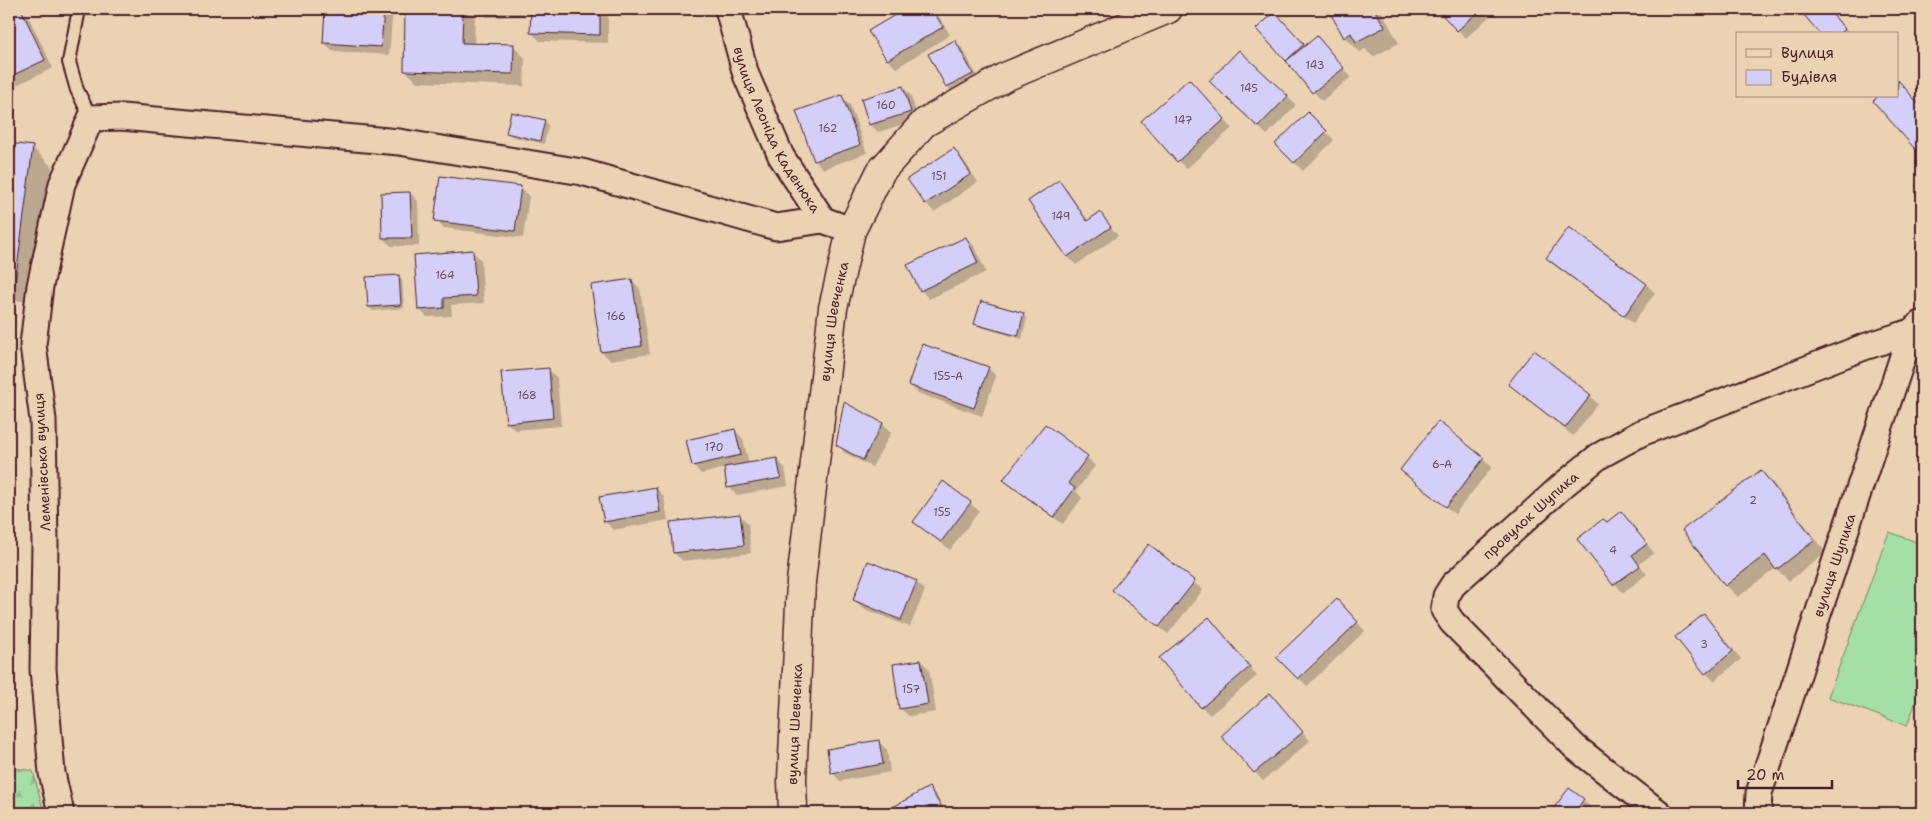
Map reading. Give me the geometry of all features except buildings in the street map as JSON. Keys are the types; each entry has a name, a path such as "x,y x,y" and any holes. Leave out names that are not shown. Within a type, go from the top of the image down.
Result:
{"street":[{"name":"вулиця Леоніда Каденюка","path":"728,9 746,75 781,156 823,220 850,231"},
{"name":"вулиця Шевченка","path":"794,813 792,779 801,582 833,308 850,231 881,171 924,123 1005,77 1168,9"},
{"path":"91,118 122,117 399,142 582,172 776,227 823,220"},
{"name":"Леменівська вулиця","path":"61,813 52,773 43,669 45,544 43,420 33,345 40,286 62,184 91,118"},
{"name":"провулок Шупика","path":"1659,813 1575,747 1452,622 1444,610 1446,596 1453,585 1562,486 1599,456 1641,433 1917,327"},
{"name":"вулиця Шупика","path":"1758,813 1759,793 1917,327"}],"lane":[{"path":"79,9 69,62 77,90 91,118"}],"green space":[{"path":"1889,532 1922,544 1922,684 1907,726 1828,697"},
{"path":"9,767 33,771 44,813 9,813"}]}
